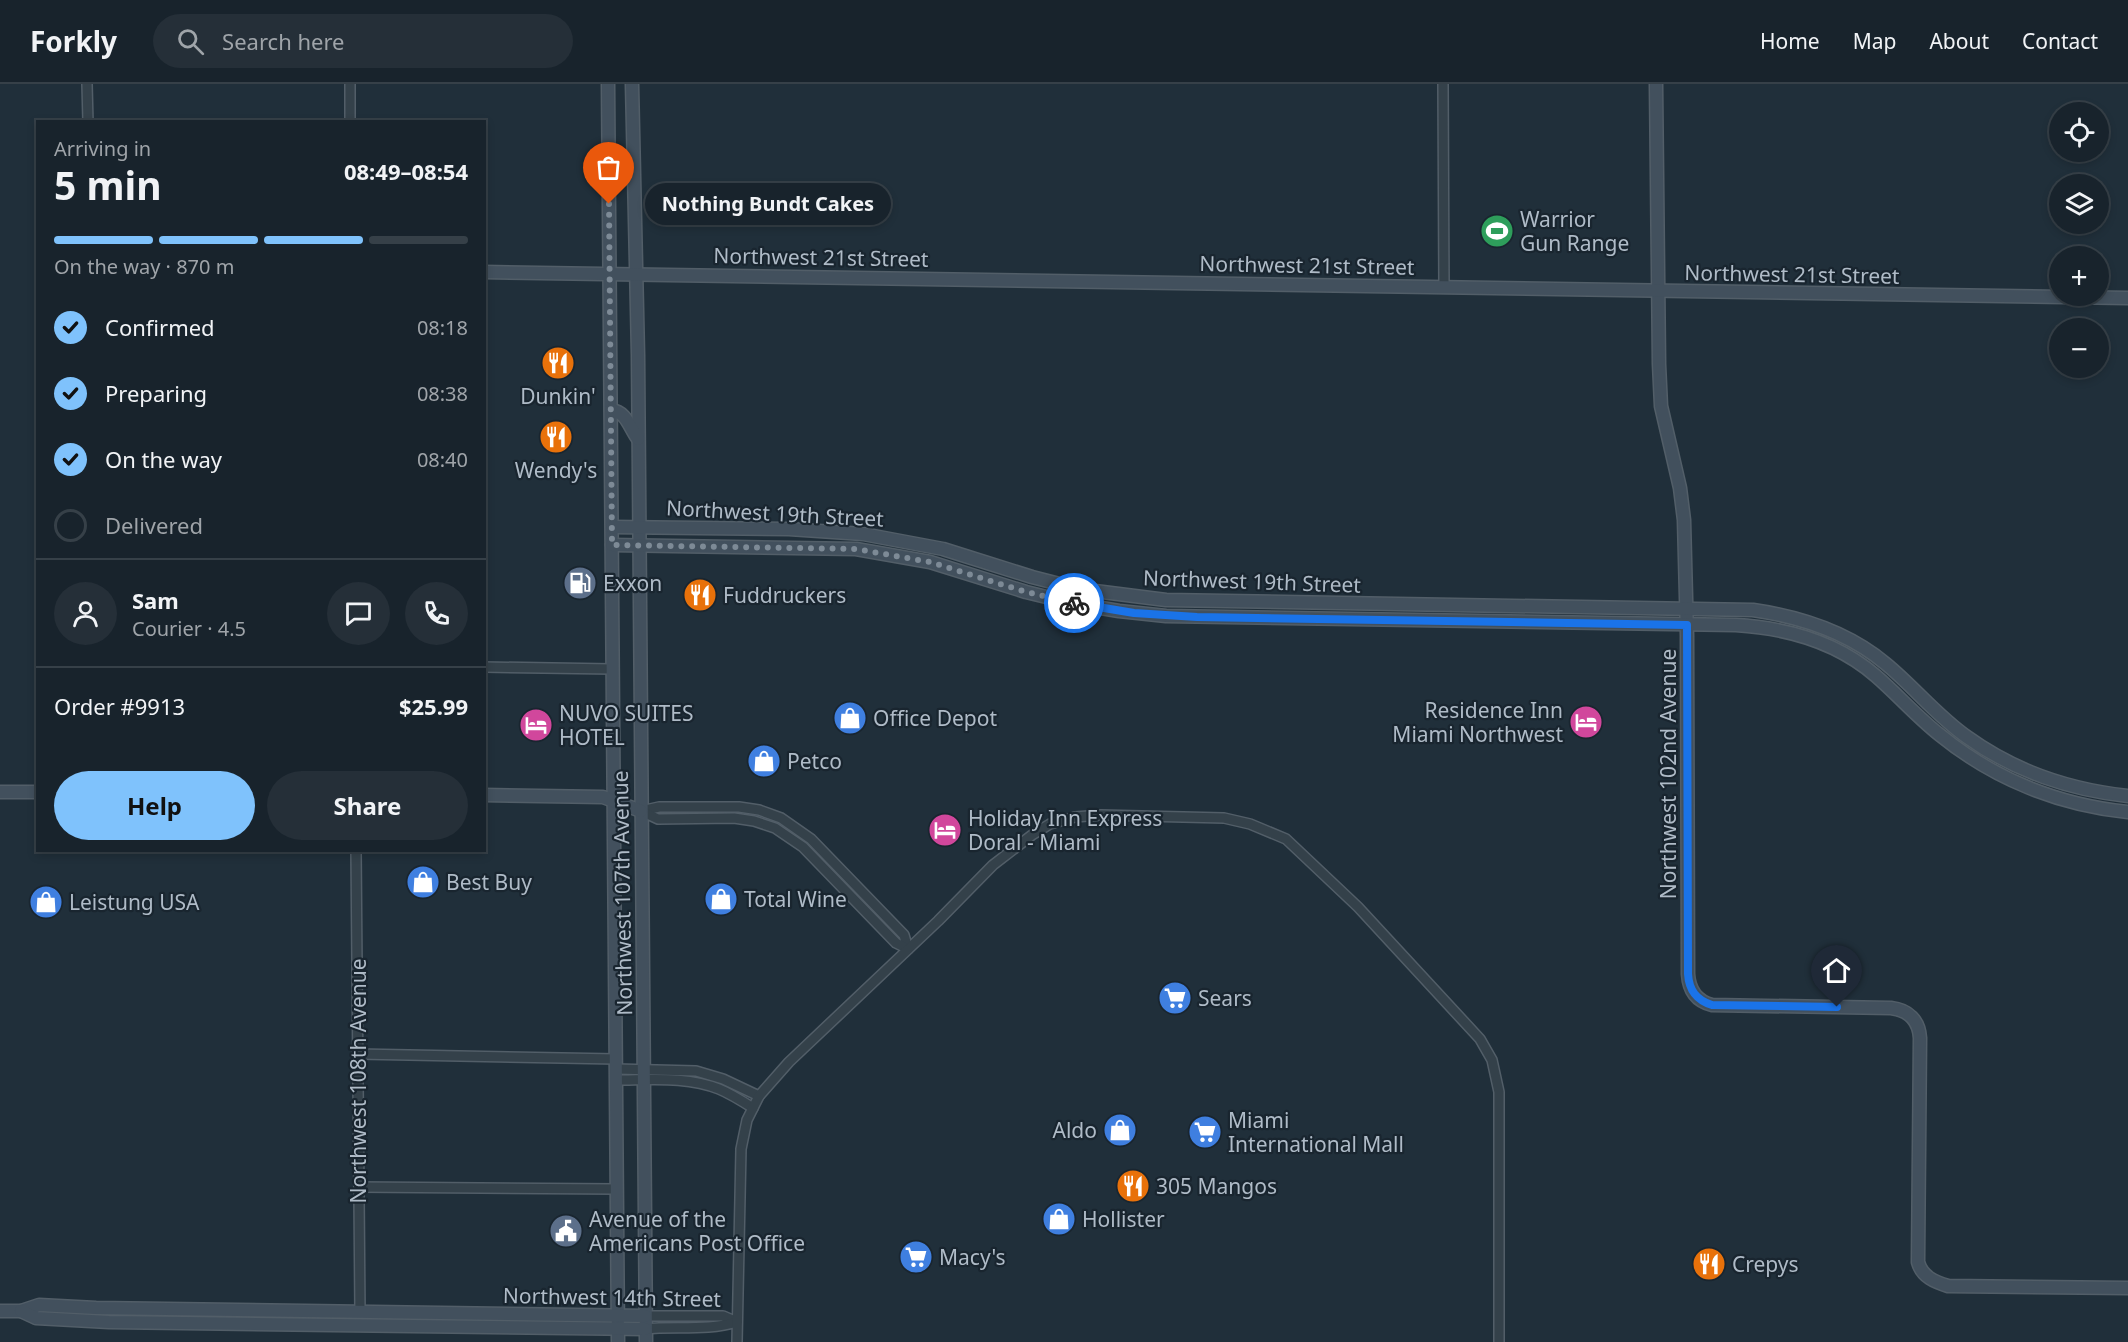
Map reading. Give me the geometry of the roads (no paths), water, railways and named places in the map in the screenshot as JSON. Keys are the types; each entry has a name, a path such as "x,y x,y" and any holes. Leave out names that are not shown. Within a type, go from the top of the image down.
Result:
{"street":[{"path":"87,84 88,120"},
{"path":"350,84 350,120"},
{"name":"Northwest 107th Avenue","path":"608,84 618,1336"},
{"name":"Northwest 107th Avenue","path":"632,84 639,527 646,1342"},
{"path":"1443,84 1444,288"},
{"name":"Northwest 102nd Avenue","path":"1656,84 1661,405 1680,488 1684,520 1687,625 1688,974 1690,988 1696,997 1712,1005 1891,1008 1904,1010 1912,1016 1920,1032 1918,1262 1924,1274 1948,1286 2128,1288"},
{"name":"Northwest 21st Street","path":"486,272 2128,298"},
{"path":"611,410 624,415 638,439"},
{"name":"Northwest 19th Street","path":"612,527 789,529 863,534 943,549 1079,589 1158,600 1753,610 1798,619 1843,636 1870,651 1968,738 2006,760 2035,774 2065,784 2096,792 2128,796"},
{"name":"Northwest 19th Street","path":"612,545 856,549 930,562 1026,592 1071,603 1166,616 1752,626 1800,635 1828,646 1856,661 1875,675 1939,735 1992,770 2050,796 2080,804 2128,812"},
{"path":"486,667 612,669"},
{"path":"0,783 36,784"},
{"path":"0,792 36,792"},
{"path":"486,795 603,797 640,811 659,807 739,807 759,810 787,822 817,844 904,935 908,949"},
{"path":"737,1342 741,1149 747,1120 759,1096 789,1062 993,865 1050,824 1075,817 1101,815 1224,818 1250,824 1286,839 1358,907 1480,1039 1492,1060 1499,1092 1499,1342"},
{"name":"Northwest 108th Avenue","path":"356,852 360,1312"},
{"path":"358,1054 615,1069 699,1083 720,1090 753,1108"},
{"path":"644,1075 685,1070 709,1074 759,1096"},
{"path":"359,1186 616,1189"},
{"name":"Northwest 14th Street","path":"0,1311 21,1311 39,1305 618,1316 645,1323 723,1316 737,1322"},
{"name":"Northwest 14th Street","path":"21,1311 36,1318 93,1321 474,1328 618,1336 645,1323"},
{"path":"360,1312 360,1326"},
{"path":"474,1314 474,1328"}],"place":[{"name":"Nothing Bundt Cakes","path":"609,204"},
{"name":"Warrior Gun Range","path":"1497,231"},
{"name":"Dunkin'","path":"558,363"},
{"name":"Wendy's","path":"556,437"},
{"name":"Exxon","path":"580,583"},
{"name":"Fuddruckers","path":"700,595"},
{"name":"Office Depot","path":"850,718"},
{"name":"Residence Inn Miami Northwest","path":"1586,722"},
{"name":"NUVO SUITES HOTEL","path":"536,725"},
{"name":"Petco","path":"764,761"},
{"name":"Holiday Inn Express Doral - Miami","path":"945,830"},
{"name":"Best Buy","path":"423,882"},
{"name":"Total Wine","path":"721,899"},
{"name":"Leistung USA","path":"46,902"},
{"name":"Sears","path":"1175,998"},
{"name":"Aldo","path":"1120,1130"},
{"name":"Miami International Mall","path":"1205,1132"},
{"name":"305 Mangos","path":"1133,1186"},
{"name":"Hollister","path":"1059,1219"},
{"name":"Avenue of the Americans Post Office","path":"566,1231"},
{"name":"Macy's","path":"916,1257"},
{"name":"Crepys","path":"1709,1264"}]}
